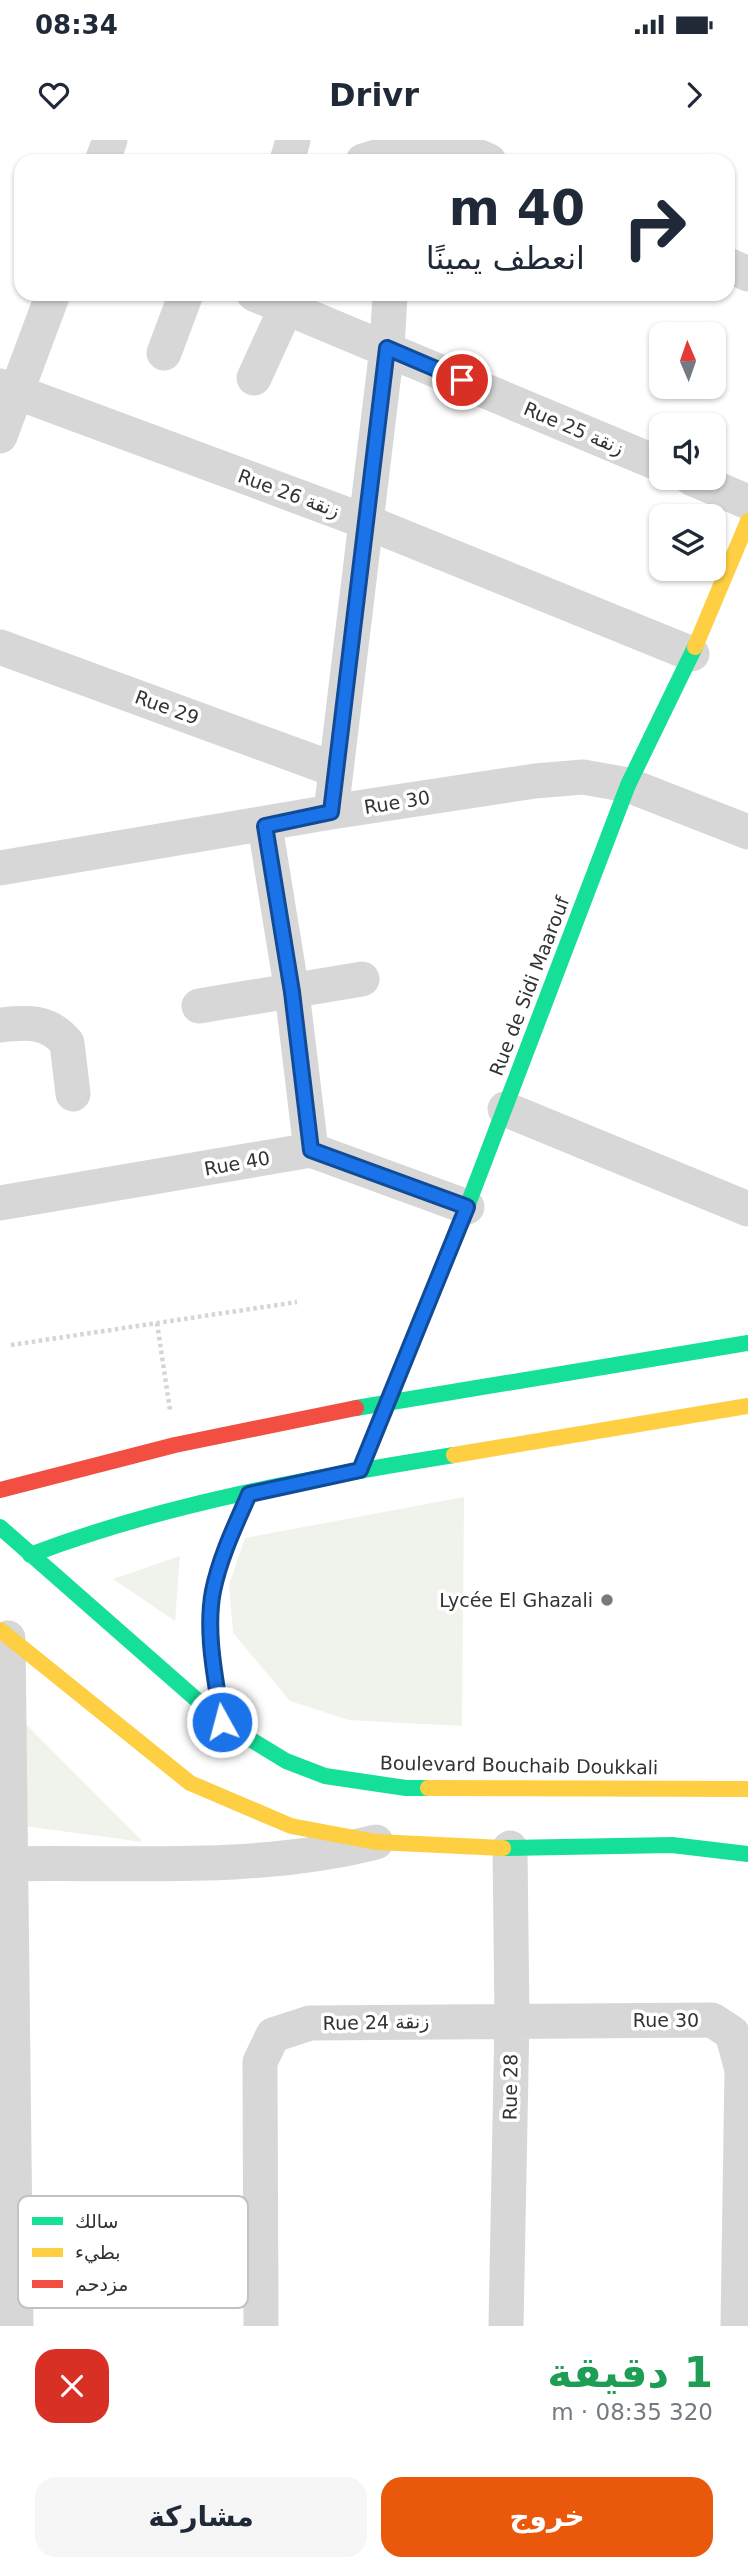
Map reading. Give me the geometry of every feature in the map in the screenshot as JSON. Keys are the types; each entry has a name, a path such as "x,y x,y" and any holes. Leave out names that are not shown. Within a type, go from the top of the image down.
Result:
{"main road":[{"name":"Rue de Sidi Maarouf","path":"360,1470 467,1207 628,785 692,654 748,521"},
{"path":"0,1490 175,1445 388,1401 748,1343"},
{"path":"10,1562 95,1530 163,1511 360,1470 748,1406"},
{"path":"222,1722 212,1642 212,1594 223,1553 249,1494"},
{"name":"Boulevard Bouchaib Doukkali","path":"0,1527 222,1722 286,1761 325,1776 406,1788 748,1789"},
{"path":"4,1634 190,1783 291,1826 376,1842 510,1848 672,1845 748,1854"}],"street":[{"path":"392,154 430,140"},
{"path":"440,140 473,154"},
{"path":"0,436 9,389 50,301"},
{"path":"164,353 184,301"},
{"name":"Rue 25 زنقة","path":"271,301 649,459"},
{"path":"331,812 334,769 387,348 390,301"},
{"path":"254,377 286,307"},
{"name":"Rue 26 زنقة","path":"9,389 364,521 692,654"},
{"path":"720,490 748,502"},
{"name":"Rue 29","path":"0,647 334,769"},
{"name":"Rue 30","path":"0,867 265,826 331,812 535,781 583,777 628,785 748,832"},
{"path":"265,826 292,992 311,1150"},
{"path":"198,1006 362,979"},
{"path":"0,1025 29,1022 53,1029 62,1037 67,1043 73,1094"},
{"path":"505,1109 748,1209"},
{"name":"Rue 40","path":"0,1203 311,1150 467,1207"},
{"path":"4,1634 7,2013 16,2326"},
{"path":"5,1863 234,1863 327,1855 376,1842"},
{"name":"Rue 28","path":"506,2326 512,2020 510,1848"},
{"name":"Rue 30","path":"512,2020 712,2020 732,2033 742,2070 738,2326"},
{"name":"Rue 24 زنقة","path":"261,2326 260,2062 273,2035 310,2023 512,2020"}],"path":[{"path":"11,1345 297,1301"},
{"path":"157,1323 175,1445"}],"shaded area":[{"path":"464,1497 462,1726 349,1720 290,1701 233,1633 229,1585 245,1538"},
{"path":"180,1556 175,1621 113,1579"},
{"path":"12,1710 143,1842 16,1825"}],"traffic: fast":[{"path":"465,1212 628,785 695,647"},
{"path":"356,1408 748,1343"},
{"path":"30,1555 133,1521 239,1494 454,1455"},
{"path":"0,1527 222,1722 286,1761 325,1776 406,1788 428,1788"},
{"path":"503,1848 672,1845 748,1854"}],"traffic: slow":[{"path":"695,647 748,521"},
{"path":"360,1470 465,1212"},
{"path":"454,1455 748,1406"},
{"path":"0,1630 190,1783 291,1826 376,1842 503,1848"},
{"path":"428,1788 748,1789"}],"traffic: jam":[{"path":"0,1490 175,1445 356,1408"},
{"path":"222,1722 212,1657 211,1607 219,1566 249,1494"}],"place":[{"name":"Lycée El Ghazali","path":"607,1600"}],"route":[{"path":"222,1722 212,1642 212,1594 223,1553 249,1494 360,1470 467,1207 311,1150 292,992 265,826 331,812 334,769 387,348 462,380"}]}
